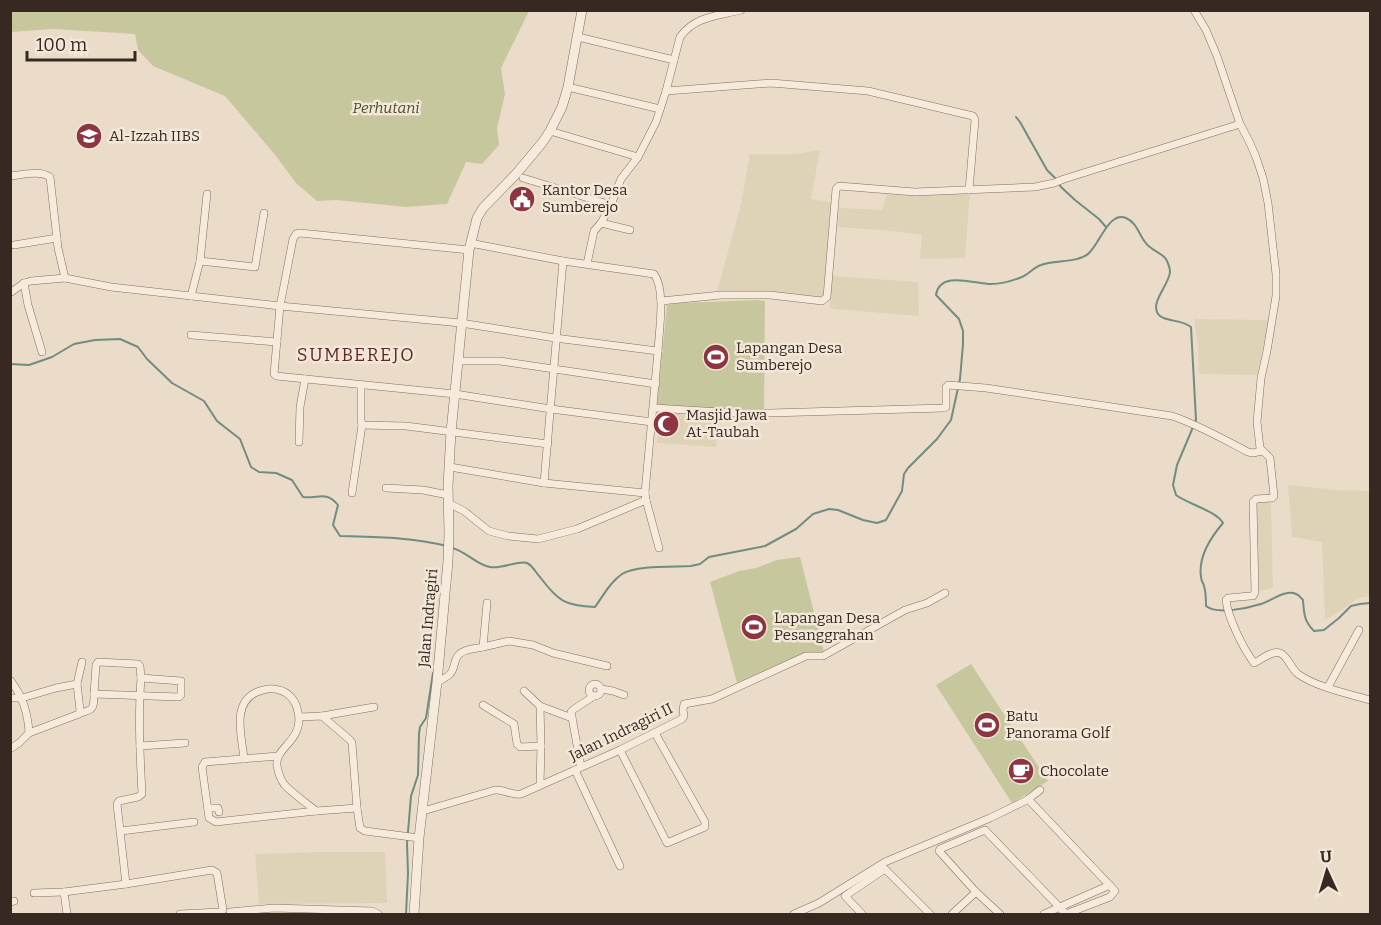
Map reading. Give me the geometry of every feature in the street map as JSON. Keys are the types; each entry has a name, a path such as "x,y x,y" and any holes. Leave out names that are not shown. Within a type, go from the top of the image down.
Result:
{"street":[{"name":"Jalan Indragiri","path":"414,915 416,837 423,811 448,561 451,432 469,246 477,218 483,208 516,174 550,131 562,107 568,87 582,10"},
{"path":"586,264 594,231 610,205 621,178 638,157 656,122 684,30 704,18 741,10"},
{"path":"1194,10 1217,56 1240,124 1263,178 1276,274 1276,296 1261,378 1257,417 1260,448 1270,458 1274,496 1256,499 1252,504 1255,592 1253,596 1226,600 1230,618 1254,663 1279,653 1284,655 1297,673 1328,687 1371,700"},
{"path":"578,37 674,60"},
{"path":"666,91 771,83 868,91 973,116 975,120 969,190"},
{"path":"568,87 660,110"},
{"path":"661,301 770,295 822,301 827,297 837,187 915,192 1035,187 1240,124"},
{"path":"550,131 638,157"},
{"path":"10,176 36,173 50,177 57,238 65,278"},
{"path":"523,178 610,205"},
{"path":"192,296 200,261 207,194"},
{"path":"200,261 255,267 264,213"},
{"path":"601,222 630,230"},
{"path":"652,422 455,394 276,376 274,374 280,306 293,239 296,234 300,233 469,246 654,274 657,278 661,301 656,384 645,497 659,548"},
{"path":"14,245 57,238"},
{"path":"544,483 563,261"},
{"path":"10,293 31,281 65,278 111,287 461,323 658,351"},
{"path":"24,283 42,352"},
{"path":"191,335 277,342"},
{"path":"459,361 500,361 656,384"},
{"path":"299,442 300,407 305,379"},
{"path":"352,493 362,425 360,420 361,385"},
{"path":"654,408 770,413 944,408 948,385 986,387 1172,416 1248,452 1262,451"},
{"path":"362,425 406,426 548,444"},
{"path":"450,467 645,497"},
{"path":"386,488 423,490 448,499 489,531 538,540 577,529 645,497"},
{"name":"Jalan Indragiri II","path":"423,811 490,790 519,795 620,750 683,718 684,704 712,699 806,656 823,656 905,610 927,603 945,593"},
{"path":"483,647 487,603"},
{"path":"1328,687 1359,630"},
{"path":"437,682 450,674 458,656 467,650 506,641 533,645 553,653 607,666"},
{"path":"80,713 77,684 82,662"},
{"path":"10,749 14,748 29,733 89,711 94,704 98,662 138,664 140,666 142,794 118,802 126,884"},
{"path":"94,694 179,697 181,695 180,681 141,678"},
{"path":"10,680 22,698 28,718 29,733"},
{"path":"10,698 22,698 77,684"},
{"path":"594,696 590,693 589,688 593,684 598,685 601,689 624,695"},
{"path":"244,759 240,712 244,700 264,689 273,688 287,693 296,702 300,717 297,733 278,756 277,766 284,784 316,811"},
{"path":"601,689 599,694 571,712 578,769 620,866"},
{"path":"524,691 540,706 572,718"},
{"path":"483,705 514,724 518,746 541,747"},
{"path":"540,706 540,784"},
{"path":"300,717 322,716 374,707"},
{"path":"322,716 352,743 361,830 416,837"},
{"path":"620,750 667,843 705,827 705,822 655,733"},
{"path":"140,746 185,743"},
{"path":"278,756 205,762 202,767 209,818 216,822 357,808"},
{"path":"794,915 819,903 885,862 990,818 1028,799 1040,790"},
{"path":"1000,915 939,850 984,830 1066,914 1110,897 1115,891 1028,799"},
{"path":"208,808 218,808 219,812"},
{"path":"121,831 194,822"},
{"path":"34,893 64,892 213,870 217,873 224,913"},
{"path":"862,915 845,896 885,870 930,915"},
{"path":"1044,915 1110,885"},
{"path":"64,892 67,915"},
{"path":"952,915 976,892"},
{"path":"180,915 196,912 224,913 274,908 372,910 378,915"}],"shaded area":[{"path":"820,150 811,199 831,202 823,296 717,292 741,204 750,154 794,154"},
{"path":"970,193 965,258 920,259 922,235 837,227 839,208 882,210 887,194 917,196"},
{"path":"831,276 918,282 919,316 833,309 830,307"},
{"path":"1194,319 1269,320 1257,375 1199,374"},
{"path":"672,413 719,415 716,447 657,443 658,431 669,436 677,419 670,416"},
{"path":"1288,485 1370,491 1370,596 1358,598 1325,620 1322,542 1292,537"},
{"path":"1271,501 1273,588 1258,591 1256,502"},
{"path":"385,852 387,903 259,904 255,854"}],"green space":[{"name":"Perhutani","path":"11,10 529,11 501,68 505,94 497,128 499,145 482,164 466,162 447,204 406,207 336,200 317,201 296,183 225,96 153,66 138,50 135,34 53,29 11,32"},
{"name":"Lapangan Desa Sumberejo","path":"765,301 764,411 657,405 667,305"},
{"path":"800,557 824,652 803,654 737,683 710,582 777,560"},
{"name":"Batu Panorama Golf","path":"971,664 1048,781 1012,803 936,685"}],"waterway":[{"path":"1016,117 1047,170 1061,187 1106,227"},
{"path":"452,548 485,566 499,567 527,563 563,601 595,607 614,581 628,571 691,566 700,564 709,557 765,546 796,529 813,514 829,509 877,523 886,520 902,491 904,474 937,439 951,420 960,379 963,331 959,319 936,295 939,287 944,283 959,280 991,284 1003,283 1022,277 1036,267 1047,263 1085,256 1110,223 1120,217 1132,222 1147,245 1164,257 1168,264 1169,277 1156,304 1158,314 1160,317 1191,327 1196,420 1177,465 1173,485 1176,495 1208,511 1223,523 1210,541 1201,562 1206,606 1217,610 1241,609 1292,593 1303,600 1305,617 1314,631 1324,630 1351,606 1370,603"},
{"path":"10,364 29,365 52,357 74,344 120,339 138,347 172,383 204,401 217,421 240,439 251,467 259,472 276,473 292,480 303,497 326,496 334,500 338,505 333,525 340,536 407,539 447,546"},
{"path":"406,914 407,844 411,796 418,775 420,727 426,718 433,673"}],"place":[{"name":"Al-Izzah IIBS","path":"89,136"},
{"name":"Kantor Desa Sumberejo","path":"522,199"},
{"name":"Lapangan Desa Sumberejo","path":"716,357"},
{"name":"Masjid Jawa At-Taubah","path":"666,424"},
{"name":"Lapangan Desa Pesanggrahan","path":"754,627"},
{"name":"Batu Panorama Golf","path":"987,725"},
{"name":"Chocolate","path":"1021,771"}],"district":[{"name":"SUMBEREJO","path":"356,355"}]}
